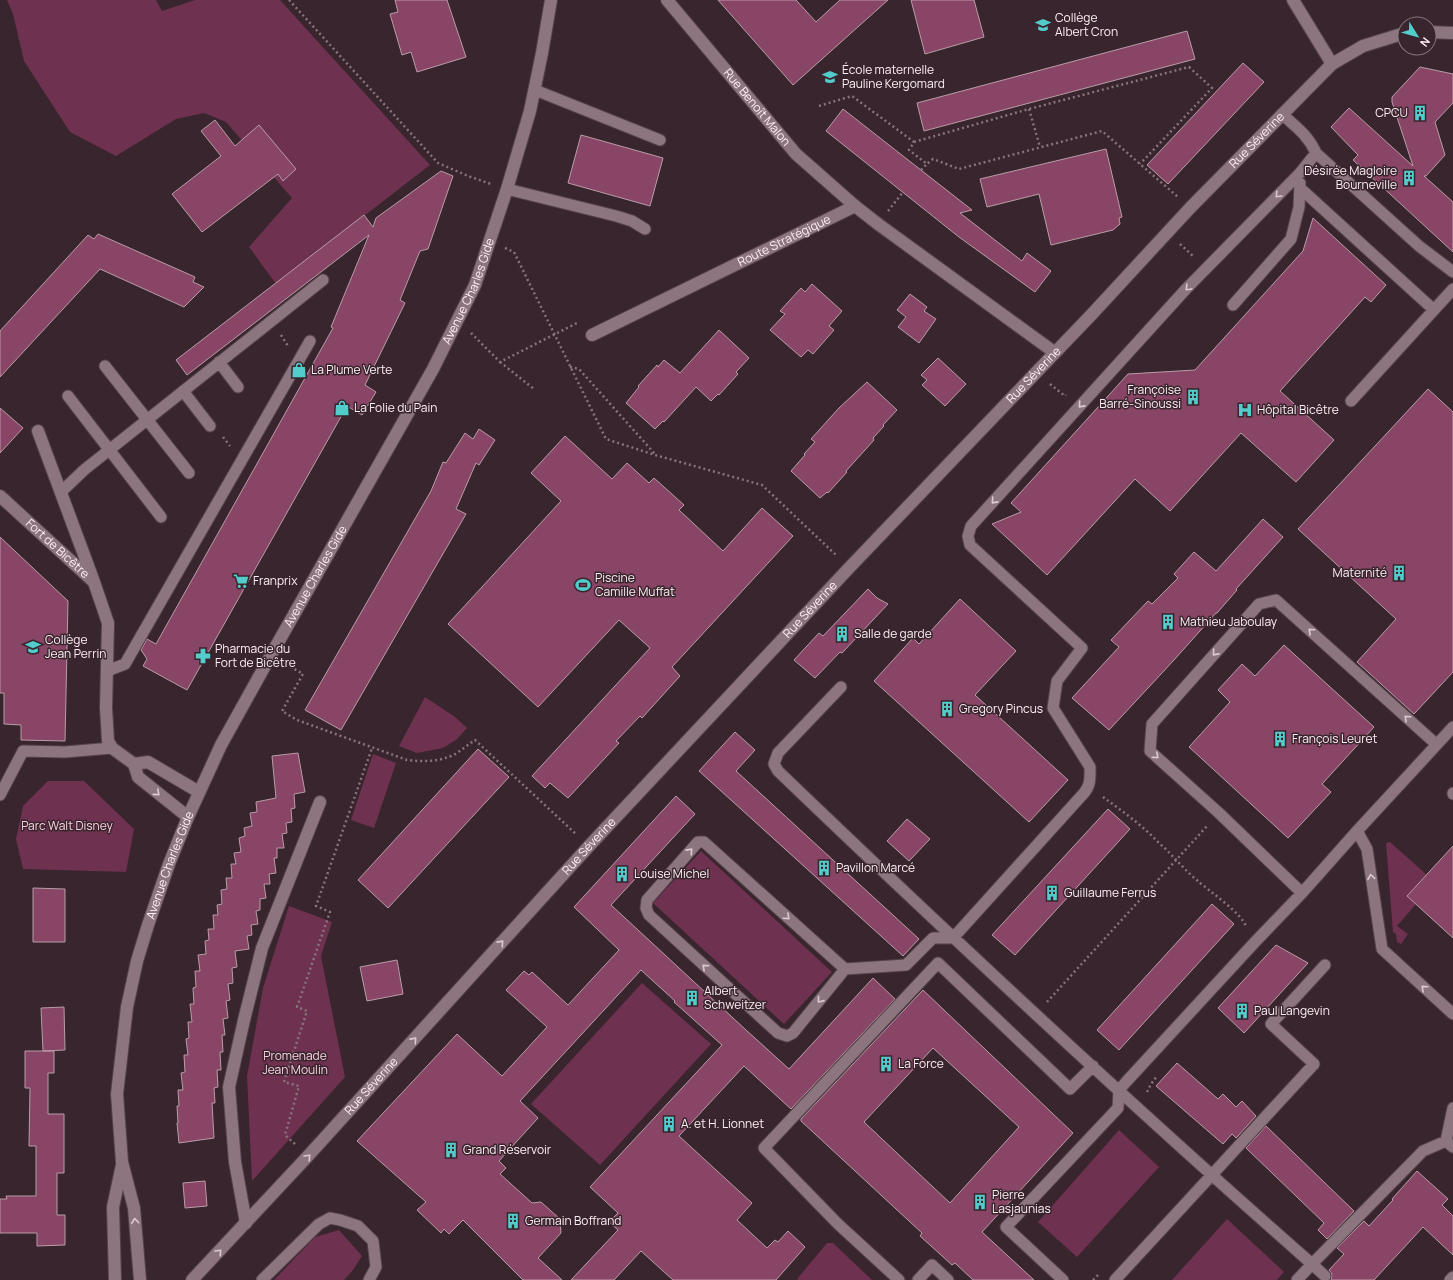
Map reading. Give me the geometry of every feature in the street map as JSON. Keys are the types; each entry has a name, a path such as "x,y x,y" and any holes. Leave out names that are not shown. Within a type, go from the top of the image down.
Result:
{"street":[{"name":"Avenue Charles Gide","path":"140,1280 134,1208 122,1162 117,1094 127,1007 134,973 148,925 169,864 188,817 221,745 433,369 456,325 474,285 507,189 530,110 535,90 550,0"},
{"name":"Rue Benoît Malon","path":"667,0 796,154 855,206"},
{"path":"1293,0 1332,64"},
{"path":"1437,32 1453,33"},
{"name":"Rue Séverine","path":"192,1280 308,1156 589,846 849,568 1282,114 1332,64 1363,46 1397,35"},
{"path":"855,206 1054,352"},
{"name":"Route Stratégique","path":"592,335 855,206"},
{"path":"38,431 94,582"},
{"name":"Fort de Bicêtre","path":"0,496 94,582 108,623 106,733 112,748"},
{"path":"112,748 134,764 138,777 188,817"},
{"path":"134,764 148,762 199,792"},
{"path":"246,1223 235,1162 229,1087 262,948 320,802"},
{"name":"Avenue Charles Gide","path":"115,1280 113,1207 122,1162"}],"lane":[{"path":"535,90 660,140"},
{"path":"1282,114 1311,142 1316,153 1419,246 1453,272"},
{"path":"845,969 793,1034 786,1036 778,1033 649,915 646,908 647,900 698,842 704,842 845,969 906,965 933,938 953,938 1089,787 1090,767 1053,708 1057,681 1082,648 970,545 968,536 970,526 1186,289 1300,173 1316,153"},
{"path":"1233,305 1291,239 1299,207 1300,173"},
{"path":"1300,188 1434,310"},
{"path":"507,189 616,216 632,221 645,229"},
{"path":"61,492 84,470 323,280"},
{"path":"1351,402 1453,289"},
{"path":"107,671 125,664 310,341"},
{"path":"219,362 238,387"},
{"path":"105,366 189,473"},
{"path":"184,391 210,426"},
{"path":"68,396 161,517"},
{"path":"1302,893 1219,813 1150,751 1152,724 1259,604 1276,600 1436,744"},
{"path":"841,686 778,753 774,764 778,771 953,938 1324,1276"},
{"path":"1063,1280 1006,1227 1118,1108 1119,1090 1254,942 1302,893 1453,727"},
{"path":"0,795 23,751 65,752 112,748"},
{"path":"1357,831 1367,849 1382,949 1453,1014"},
{"path":"899,1280 838,1224 764,1148 938,963 1070,1089 1093,1066"},
{"path":"1115,1280 1211,1174 1314,1064 1271,1024 1325,965"},
{"path":"1297,1280 1423,1151 1450,1144 1453,1108"},
{"path":"262,1280 319,1224 330,1218 358,1226 373,1241 376,1267 368,1280"},
{"path":"918,1280 932,1265 948,1280"},
{"path":"1450,1280 1453,1277"}],"path":[{"path":"289,0 438,163 468,176 507,189"},
{"path":"927,164 909,150 914,142 1029,109 1189,67 1212,88 1140,164"},
{"path":"819,106 852,96 914,142"},
{"path":"1029,109 1040,148"},
{"path":"921,170 933,159 959,169 1102,131 1171,191"},
{"path":"878,224 903,192"},
{"path":"1168,232 1195,257 1190,262"},
{"path":"489,242 514,252 606,439 655,455 762,485 849,568"},
{"path":"500,362 585,319 592,335"},
{"path":"270,322 299,360"},
{"path":"456,325 471,333 500,362 534,389"},
{"path":"570,367 579,369 655,455"},
{"path":"210,426 219,431 242,460"},
{"path":"271,655 303,674 282,711 297,720 407,760 426,762 436,760 455,754 475,740 589,846"},
{"path":"308,1156 285,1135 299,1086 284,1082 307,1010 298,1006 330,912 316,906 372,748"},
{"path":"1089,787 1134,820 1159,842 1197,881 1235,912 1246,924 1247,929"},
{"path":"1036,1014 1219,813"}],"green space":[{"path":"7,0 156,0 162,11 195,0 280,0 430,165 276,284 249,247 292,198 226,122 204,113 176,119 116,156 70,132 24,61 13,14"},
{"path":"425,697 455,717 467,728 456,740 443,748 417,753 399,746"},
{"path":"373,754 396,763 374,828 351,820"},
{"name":"Parc Walt Disney","path":"48,781 84,781 134,829 126,872 23,869 16,839 23,806"},
{"path":"1390,842 1427,875 1408,896 1416,904 1397,926 1408,934 1401,944 1397,942 1396,934 1393,932 1386,843"},
{"path":"701,851 832,972 784,1024 653,903"},
{"name":"Promenade Jean Moulin","path":"289,906 332,922 321,956 345,1077 252,1181 247,1076 263,988"},
{"path":"642,983 711,1044 600,1165 531,1104"},
{"path":"1119,1130 1159,1167 1077,1257 1038,1222"},
{"path":"1227,1219 1284,1272 1277,1280 1172,1280"},
{"path":"339,1230 362,1256 344,1280 274,1280 315,1237"},
{"path":"827,1243 833,1243 872,1280 798,1280 797,1279"}],"building":[{"path":"395,0 447,0 466,57 417,72 411,52 402,55 390,14 398,12"},
{"path":"718,0 796,0 816,22 840,0 888,0 793,85"},
{"path":"911,0 974,0 984,37 925,54"},
{"path":"1187,31 1195,59 924,131 917,103"},
{"path":"1243,63 1264,82 1168,184 1147,165"},
{"path":"1420,67 1453,74 1453,103 1435,122 1445,155 1426,176 1424,176 1453,202 1453,252 1353,160 1358,155 1331,127 1349,108 1413,166 1392,102 1392,97"},
{"path":"843,109 972,210 960,213 1022,261 1027,253 1051,271 1035,292 959,237 826,131"},
{"path":"215,120 235,146 259,125 296,169 283,181 278,174 202,232 172,194 221,156 201,131"},
{"path":"581,135 663,158 650,206 568,183"},
{"path":"1106,149 1122,217 1119,218 1120,224 1113,230 1051,245 1039,194 987,207 980,179"},
{"path":"441,171 453,176 428,249 420,251 400,300 405,303 365,385 376,392 362,415 347,406 187,690 143,666 147,659 141,650 147,639 156,644 333,328 331,327 369,235 187,375 176,360 364,215 373,227 376,218"},
{"name":"Françoise Barré-Sinoussi","path":"1313,218 1386,285 1371,302 1365,297 1280,391 1334,440 1296,482 1241,433 1170,511 1135,479 1047,575 992,524 1021,512 1011,503 1128,374 1195,370 1303,251"},
{"path":"98,234 195,277 193,282 204,287 184,307 100,269 0,377 0,331 88,235 94,239"},
{"path":"812,284 842,311 829,326 834,330 813,354 808,350 801,357 770,330 785,314 780,311 801,288 805,292"},
{"path":"910,294 927,307 924,311 936,319 919,343 898,327 906,317 897,310"},
{"path":"719,330 749,358 736,372 738,374 719,395 718,394 711,401 696,387 664,422 663,421 655,429 626,403 639,387 638,386 657,365 658,367 664,360 680,373"},
{"path":"938,358 966,384 945,406 922,385 927,380 921,375"},
{"path":"867,382 897,410 883,425 884,426 873,438 874,440 846,471 847,472 828,493 827,492 820,498 791,471 815,442 811,439 839,408"},
{"name":"Maternité","path":"1428,389 1453,412 1453,672 1414,714 1357,662 1396,619 1298,529"},
{"path":"0,408 23,428 0,453"},
{"path":"479,429 495,440 479,465 476,463 456,509 466,514 341,730 305,710 431,491 443,462 446,463 465,433 473,439"},
{"path":"565,436 612,479 627,463 649,483 654,478 684,505 679,510 723,551 762,508 793,536 672,667 680,676 642,718 640,716 616,741 619,743 568,798 550,783 545,788 532,776 650,648 619,620 538,707 448,624 561,501 531,473"},
{"name":"Mathieu Jaboulay","path":"1263,519 1283,537 1236,589 1237,590 1217,613 1109,730 1072,698 1119,647 1111,640 1148,601 1152,604 1178,578 1174,574 1194,552 1216,571"},
{"name":"Collège Jean Perrin","path":"0,537 68,601 65,741 21,740 21,725 4,724 4,693 0,693"},
{"name":"Salle de garde","path":"868,589 877,598 888,604 842,653 840,652 815,678 794,660 819,633 823,636"},
{"name":"Gregory Pincus","path":"960,599 1016,651 975,695 1068,780 1029,822 874,681 913,638 919,644"},
{"name":"François Leuret","path":"1284,645 1374,727 1322,784 1331,792 1288,838 1189,747 1230,702 1218,690 1242,664 1255,676"},
{"name":"Pavillon Marcé","path":"735,732 755,750 736,771 919,939 903,956 699,771"},
{"path":"478,749 509,777 388,908 358,880"},
{"path":"298,753 305,792 294,794 295,808 291,809 292,822 286,823 287,833 282,834 284,848 277,848 277,858 274,858 276,873 269,874 270,884 264,884 266,898 260,899 260,910 256,911 258,924 251,925 252,935 247,936 249,949 235,951 237,967 232,968 233,983 228,984 230,1000 226,1001 228,1018 223,1019 225,1035 222,1035 223,1052 220,1052 221,1070 217,1070 218,1087 214,1088 215,1103 212,1103 214,1138 179,1143 177,1123 177,1106 179,1106 178,1090 183,1090 181,1073 185,1072 184,1055 188,1055 186,1039 189,1038 188,1022 192,1022 190,1004 194,1004 193,988 196,987 195,971 200,971 198,955 206,954 205,941 209,940 208,929 214,929 213,915 218,915 217,905 222,904 221,890 227,889 226,878 232,878 231,864 236,864 234,853 241,852 239,838 245,836 244,828 252,826 250,813 257,812 256,802 276,798 272,756"},
{"path":"676,796 695,814 611,905 789,1069 873,978 895,999 791,1109 744,1066 679,1136 752,1203 737,1220 767,1248 775,1240 778,1242 788,1231 805,1247 776,1280 673,1280 641,1251 614,1280 571,1280 618,1230 609,1222 618,1213 590,1187 722,1045 641,970 520,1101 538,1118 499,1161 506,1168 500,1174 532,1203 541,1202 560,1219 561,1233 538,1258 562,1280 523,1280 463,1220 449,1234 444,1229 441,1233 417,1210 426,1202 357,1141 457,1034 502,1076 547,1027 506,990 524,971 529,975 532,972 568,1005 619,950 574,907"},
{"name":"Guillaume Ferrus","path":"1108,809 1130,829 1015,955 992,935"},
{"path":"907,819 930,839 909,861 887,841"},
{"path":"1453,846 1453,938 1407,896"},
{"path":"33,888 65,889 65,942 33,942"},
{"path":"1212,904 1234,924 1119,1050 1097,1030"},
{"name":"Paul Langevin","path":"1276,945 1308,963 1244,1033 1218,1008"},
{"path":"397,960 403,994 367,1001 360,967"},
{"path":"923,990 1073,1133 982,1232 1034,1280 973,1280 955,1263 952,1265 920,1236 922,1233 801,1121 801,1119","holes":["933,1048 1019,1127 950,1203 864,1122"]},
{"path":"64,1007 65,1050 43,1051 41,1008"},
{"path":"25,1051 54,1051 54,1073 48,1073 48,1114 64,1114 64,1173 57,1173 57,1215 65,1215 65,1245 37,1246 37,1233 0,1233 0,1199 7,1199 6,1196 36,1196 36,1146 29,1146 30,1088 25,1088"},
{"path":"1177,1063 1218,1099 1223,1094 1236,1107 1242,1101 1256,1116 1236,1138 1232,1134 1223,1144 1156,1086"},
{"path":"1266,1126 1354,1211 1327,1239 1318,1230 1324,1223 1246,1148"},
{"path":"1417,1171 1448,1199 1442,1205 1453,1216 1453,1255 1423,1227 1374,1280 1331,1280 1332,1274 1329,1270 1344,1254 1337,1248 1364,1221 1369,1226"},
{"path":"205,1181 207,1206 185,1208 183,1183"}],"place":[{"name":"Collège Albert Cron","path":"1043,25"},
{"name":"École maternelle Pauline Kergomard","path":"830,77"},
{"name":"CPCU","path":"1420,113"},
{"name":"Désirée Magloire Bourneville","path":"1409,178"},
{"name":"La Plume Verte","path":"299,370"},
{"name":"Françoise Barré-Sinoussi","path":"1193,397"},
{"name":"La Folie du Pain","path":"342,408"},
{"name":"Hôpital Bicêtre","path":"1245,410"},
{"name":"Maternité","path":"1399,573"},
{"name":"Franprix","path":"241,581"},
{"name":"Piscine Camille Muffat","path":"583,585"},
{"name":"Mathieu Jaboulay","path":"1168,622"},
{"name":"Salle de garde","path":"842,634"},
{"name":"Collège Jean Perrin","path":"33,647"},
{"name":"Pharmacie du Fort de Bicêtre","path":"203,656"},
{"name":"Gregory Pincus","path":"947,709"},
{"name":"François Leuret","path":"1280,739"},
{"name":"Pavillon Marcé","path":"824,868"},
{"name":"Louise Michel","path":"622,874"},
{"name":"Guillaume Ferrus","path":"1052,893"},
{"name":"Albert Schweitzer","path":"692,998"},
{"name":"Paul Langevin","path":"1242,1011"},
{"name":"La Force","path":"886,1064"},
{"name":"A. et H. Lionnet","path":"669,1124"},
{"name":"Grand Réservoir","path":"451,1150"},
{"name":"Pierre Lasjaunias","path":"980,1202"},
{"name":"Germain Boffrand","path":"513,1221"}]}
